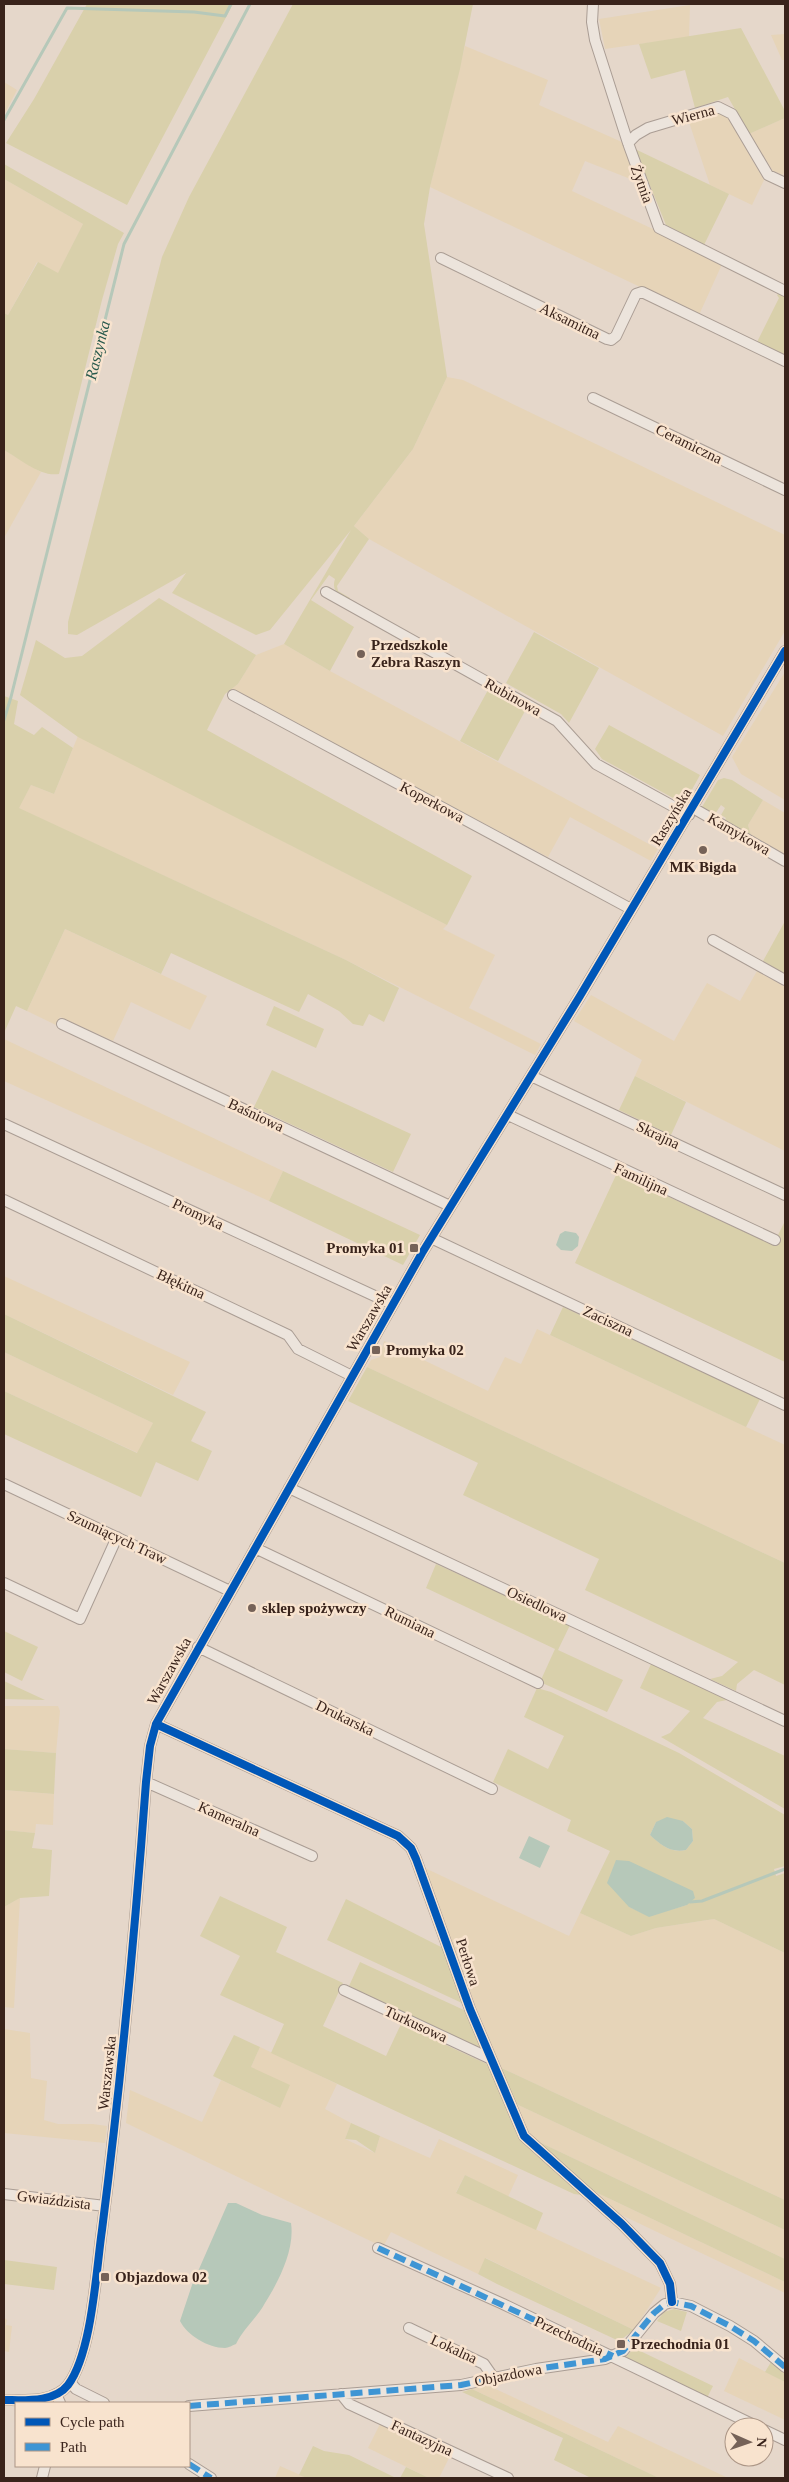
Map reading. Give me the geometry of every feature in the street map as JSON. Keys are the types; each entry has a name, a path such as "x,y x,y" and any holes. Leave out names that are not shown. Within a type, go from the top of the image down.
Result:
{"street":[{"name":"Żytnia","path":"594,4 592,22 595,40 628,143 659,228 785,291"},
{"name":"Wierna","path":"628,143 636,135 648,128 718,107 732,114 768,175 785,184"},
{"name":"Aksamitna","path":"440,258 606,339 611,340 616,336 636,294 642,292 785,361"},
{"name":"Ceramiczna","path":"593,398 785,490"},
{"name":"Rubinowa","path":"326,592 557,721 596,764 691,811"},
{"name":"Raszyńska","path":"580,996 785,651"},
{"name":"Koperkowa","path":"233,695 631,909"},
{"name":"Kamykowa","path":"691,811 785,861"},
{"path":"713,940 785,980"},
{"name":"Warszawska","path":"4,2400 58,2398 70,2382 77,2367 87,2330 122,2078 146,1782 150,1746 156,1724 392,1304 450,1206 580,996"},
{"name":"Baśniowa","path":"62,1024 450,1206"},
{"name":"Skrajna","path":"531,1076 785,1195"},
{"name":"Familijna","path":"508,1115 774,1240"},
{"name":"Promyka","path":"4,1124 392,1304"},
{"name":"Błękitna","path":"4,1200 288,1335 298,1349 352,1376"},
{"name":"Zaciszna","path":"431,1238 785,1405"},
{"name":"Szumiących Traw","path":"4,1484 230,1590"},
{"name":"Osiedlowa","path":"289,1488 785,1721"},
{"path":"4,1583 80,1618 117,1537"},
{"name":"Rumiana","path":"255,1548 538,1683"},
{"name":"Drukarska","path":"198,1648 492,1789"},
{"name":"Perłowa","path":"156,1724 398,1836 411,1848 426,1884 489,2058 524,2136 622,2224 660,2263 670,2284 672,2302"},
{"name":"Kameralna","path":"146,1782 312,1856"},
{"name":"Turkusowa","path":"344,1990 489,2058"},
{"name":"Gwiaździsta","path":"4,2194 105,2206"},
{"name":"Przechodnia","path":"378,2248 613,2356 738,2417"},
{"path":"672,2302 691,2306 730,2326 754,2341 785,2367"},
{"name":"Objazdowa","path":"190,2406 461,2385 493,2376 593,2362 623,2351 660,2308 672,2302"},
{"name":"Lokalna","path":"409,2328 484,2364 493,2376"},
{"path":"70,2382 76,2389 102,2402"},
{"name":"Fantazyjna","path":"341,2394 349,2404 508,2478"},
{"path":"190,2465 211,2478"}],"shaded area":[{"path":"87,4 233,4 127,205 6,143 34,99"},
{"path":"293,4 473,4 460,69 430,187 424,224 447,377 413,449 354,526 369,539 337,586 338,591 350,598 348,601 335,590 335,579 329,575 311,600 354,627 330,671 284,644 351,530 270,630 256,635 172,593 186,573 77,635 68,634 68,622 162,257 189,197"},
{"path":"690,5 689,37 605,49 599,19"},
{"path":"741,28 785,111 785,118 749,134 728,97 695,108 685,70 651,79 639,44"},
{"path":"785,34 785,60 782,60 771,35"},
{"path":"465,46 548,80 539,105 624,143 638,182 585,161 572,191 723,262 699,315 430,187"},
{"path":"4,82 17,90 4,115"},
{"path":"713,111 727,116 764,180 752,205 710,185 689,122"},
{"path":"785,118 785,170 783,175 773,171 749,134"},
{"path":"635,149 729,194 704,245 666,225"},
{"path":"4,164 124,233 118,244 102,300 59,474 45,473 37,470 4,450 4,313 8,315 38,262 58,273 83,224 4,179"},
{"path":"4,179 83,224 58,274 37,262 8,315 4,313"},
{"path":"780,292 785,294 785,355 757,342 779,298 777,295"},
{"path":"447,377 463,380 785,535 785,631 723,736 369,539 354,526 413,449"},
{"path":"4,450 41,472 4,538"},
{"path":"159,598 256,655 238,684 225,694 207,730 472,876 447,925 78,737 20,695 36,640 65,658 82,656"},
{"path":"534,632 599,668 569,723 561,714 506,683"},
{"path":"284,644 330,671 658,849 651,861 570,817 548,857 230,690 238,684 256,655"},
{"path":"785,672 785,800 741,774 732,757"},
{"path":"488,690 525,711 498,761 460,741"},
{"path":"4,696 18,701 14,724 34,735 42,727 73,748 54,794 31,785 19,808 346,960 399,988 384,1022 369,1014 363,1026 353,1024 339,1011 308,994 299,1012 171,953 161,974 65,929 27,1011 16,1006 4,1033"},
{"path":"609,725 700,775 684,804 602,759 595,749"},
{"path":"78,736 447,925 443,929 495,955 469,1008 541,1044 535,1055 346,960 18,808 31,785 54,794"},
{"path":"724,778 732,780 763,800 748,825 751,835 725,820 726,818 721,815 725,808 721,805 715,814 702,807 718,780"},
{"path":"763,800 785,813 785,854 751,835 748,825"},
{"path":"785,921 785,974 763,961"},
{"path":"65,929 207,996 190,1030 131,1002 113,1041 60,1017 56,1025 27,1011"},
{"path":"757,971 785,987 785,1151 635,1076 642,1060 574,1021 591,995 674,1041 707,983 740,1001"},
{"path":"274,1006 324,1029 316,1048 266,1025"},
{"path":"4,1039 283,1171 269,1201 4,1081"},
{"path":"272,1070 411,1134 393,1172 254,1107"},
{"path":"635,1076 686,1102 671,1135 619,1110"},
{"path":"283,1171 420,1235 403,1265 269,1201"},
{"path":"617,1173 773,1245 785,1221 785,1362 575,1263"},
{"path":"565,1231 576,1233 579,1237 578,1246 572,1251 561,1250 556,1245 560,1234"},
{"path":"4,1276 190,1362 173,1395 4,1314"},
{"path":"563,1307 760,1399 746,1427 550,1335"},
{"path":"4,1314 206,1412 191,1441 212,1451 198,1481 156,1462 141,1497 4,1434 4,1391 137,1453 153,1423 4,1352"},
{"path":"537,1329 785,1445 785,1563 367,1367 371,1360 380,1357 384,1341 488,1391 505,1357 521,1364"},
{"path":"4,1352 153,1423 138,1453 4,1391"},
{"path":"367,1367 785,1563 785,1685 754,1670 737,1684 736,1691 710,1679 722,1676 738,1662 585,1590 599,1559 463,1495 478,1463 348,1401"},
{"path":"436,1564 570,1625 558,1650 623,1680 607,1712 540,1682 555,1649 426,1588"},
{"path":"4,1631 38,1647 22,1681 4,1672"},
{"path":"651,1664 727,1700 717,1702 703,1718 785,1756 785,1809 661,1737 670,1733 690,1711 640,1688"},
{"path":"4,1681 45,1700 4,1699"},
{"path":"537,1688 551,1692 679,1753 785,1815 785,1866 774,1869 776,1876 785,1873 785,1953 714,1919 656,1928 631,1936 580,1913 610,1851 567,1831 571,1820 493,1782 508,1749 548,1769 564,1736 524,1717","holes":["683,1821 692,1829 693,1841 686,1850 681,1851 667,1848 650,1835 656,1822","687,1905 649,1916 629,1907"]},
{"path":"4,1706 58,1706 60,1711 56,1753 4,1749"},
{"path":"4,1749 56,1753 54,1794 4,1790"},
{"path":"4,1790 54,1794 53,1825 36,1824 35,1833 4,1830"},
{"path":"667,1817 683,1821 692,1829 693,1841 686,1850 670,1849 650,1835 656,1822"},
{"path":"4,1830 35,1833 32,1848 52,1850 49,1896 20,1898 4,1907"},
{"path":"529,1836 550,1846 540,1868 519,1858"},
{"path":"616,1860 629,1861 693,1891 695,1898 687,1905 649,1917 629,1907 607,1883"},
{"path":"425,1868 569,1936 580,1913 631,1936 656,1928 714,1919 785,1953 785,2200 497,2066"},
{"path":"220,1896 287,1927 276,1952 343,1983 323,2026 386,2056 401,2024 489,2065 517,2134 533,2152 582,2195 574,2194 271,2053 284,2024 220,1995 240,1956 200,1936"},
{"path":"20,1898 14,2008 4,2007 4,1907"},
{"path":"346,1899 445,1949 464,2004 327,1940"},
{"path":"360,1962 466,2011 484,2052 349,1986"},
{"path":"4,2029 30,2033 31,2078 47,2081 44,2120 58,2124 107,2126 105,2143 4,2133"},
{"path":"234,2035 260,2047 251,2067 290,2085 280,2108 213,2076"},
{"path":"260,2047 337,2084 325,2109 351,2123 345,2139 375,2153 380,2136 430,2158 439,2139 518,2175 508,2197 465,2175 456,2192 661,2288 634,2330 486,2258 478,2274 391,2232 383,2247 126,2123 130,2090 202,2122 221,2080 280,2108 251,2067"},
{"path":"497,2066 785,2200 785,2230 514,2103"},
{"path":"514,2103 785,2230 785,2259 535,2140 527,2132"},
{"path":"351,2123 380,2136 375,2153 356,2140 345,2139"},
{"path":"535,2140 785,2259 785,2282 587,2188"},
{"path":"465,2175 543,2213 536,2230 456,2193"},
{"path":"587,2188 785,2282 785,2293 611,2210"},
{"path":"228,2203 236,2203 262,2215 291,2223 292,2233 285,2264 262,2308 236,2344 225,2348 212,2346 199,2340 180,2321 192,2285"},
{"path":"485,2258 634,2330 619,2341 497,2284 478,2274"},
{"path":"4,2260 57,2267 54,2290 4,2284"},
{"path":"674,2309 687,2312 681,2331 657,2321 664,2312"},
{"path":"4,2317 7,2320 6,2325 12,2326 9,2352 4,2351"},
{"path":"634,2348 713,2386 706,2400 623,2360"},
{"path":"739,2358 785,2382 785,2420 724,2391"},
{"path":"771,2362 785,2374 785,2382 765,2372"},
{"path":"485,2384 608,2442 618,2426 728,2478 659,2478 472,2389"},
{"path":"472,2389 659,2478 591,2478 554,2460 563,2438 462,2392"},
{"path":"380,2424 450,2456 439,2478 429,2478 368,2448"},
{"path":"313,2446 324,2451 349,2455 396,2478 307,2478 299,2475"},
{"path":"280,2466 307,2478 275,2478"},
{"path":"406,2467 429,2478 400,2478"}],"waterway":[{"path":"4,120 67,8 194,12 225,16 231,4"},
{"name":"Raszynka","path":"4,720 124,244 250,4"},
{"path":"690,1902 702,1901 785,1869"}],"marked path":[{"path":"378,2248 613,2356"},
{"path":"190,2406 461,2385 536,2369 605,2359 623,2351 654,2313 665,2304 672,2302 691,2306 730,2326 754,2341 785,2367"},
{"path":"190,2465 211,2478"}],"cycle path":[{"path":"4,2400 47,2398 62,2391 76,2371 88,2333 95,2289 121,2062 150,1746 156,1724 422,1253 580,996 785,651"},
{"path":"156,1724 398,1836 411,1848 470,2009 524,2136 622,2224 660,2263 670,2284 672,2302"}],"place":[{"name":"Przedszkole Zebra Raszyn","path":"361,654"},
{"name":"MK Bigda","path":"703,850"},
{"name":"Promyka 01","path":"414,1248"},
{"name":"Promyka 02","path":"376,1350"},
{"name":"sklep spożywczy","path":"252,1608"},
{"name":"Objazdowa 02","path":"105,2277"},
{"name":"Przechodnia 01","path":"621,2344"}]}
